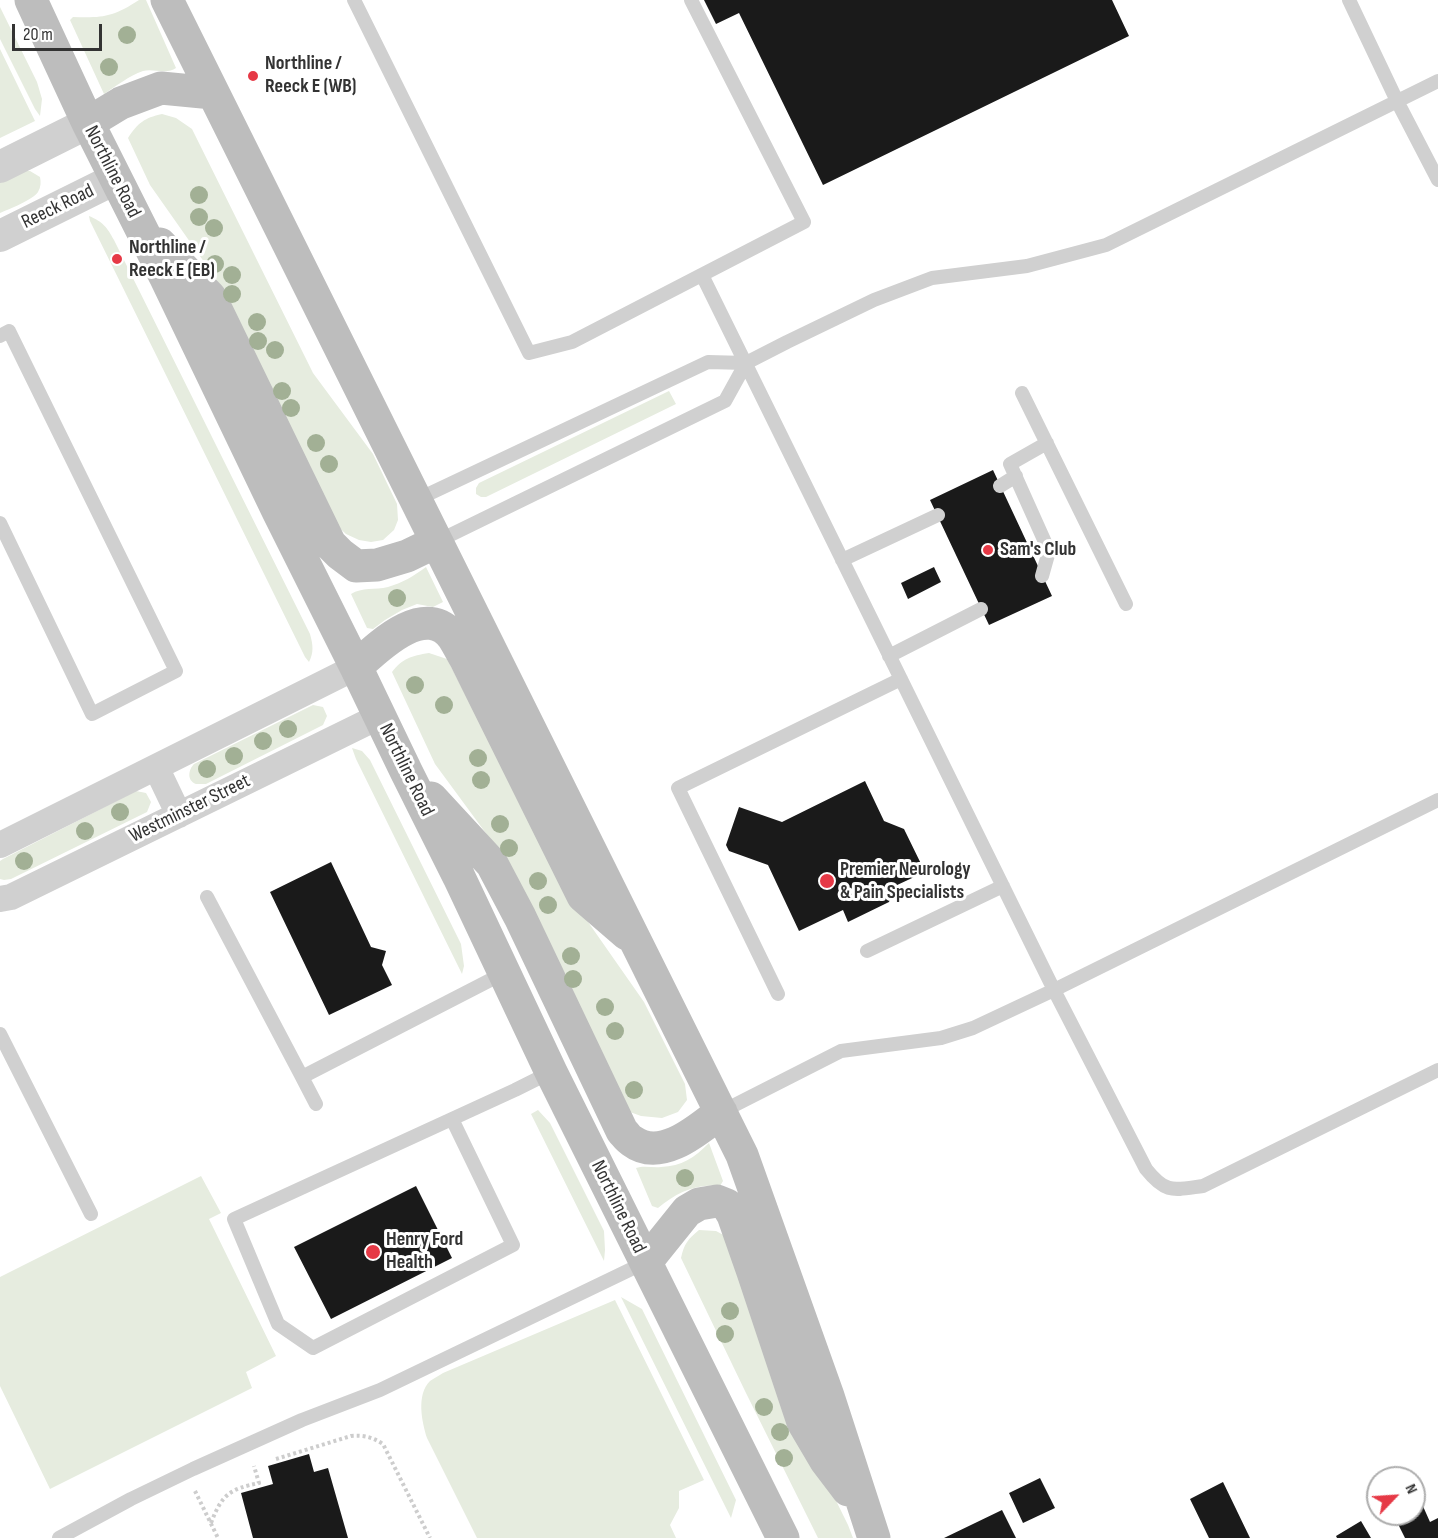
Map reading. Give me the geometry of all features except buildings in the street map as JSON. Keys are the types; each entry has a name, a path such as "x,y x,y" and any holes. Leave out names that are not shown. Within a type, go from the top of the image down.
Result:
{"main road":[{"name":"Northline Road","path":"31,0 87,123 166,278 405,771 459,877 551,1072 783,1538"},
{"path":"167,0 742,1155 828,1396 870,1526"},
{"path":"87,123 121,102 161,88 213,93"},
{"path":"134,215 210,297 330,544 356,566 377,566 407,556 436,542"},
{"path":"356,667 382,643 409,627 425,623 439,626 452,635 583,896 637,943"},
{"path":"405,771 492,864 520,917 622,1131 633,1142 647,1147 660,1148 677,1142 698,1130 721,1112"},
{"path":"646,1262 687,1211 699,1204 717,1201 727,1205 734,1215 803,1422 870,1526"}],"street":[{"path":"0,166 87,123"},
{"name":"Reeck Road","path":"0,236 115,178"},
{"path":"0,845 356,667"},
{"name":"Westminster Street","path":"0,899 11,897 380,716"},
{"path":"156,767 180,815"}],"lane":[{"path":"354,0 529,353 572,342 804,222 691,0"},
{"path":"1349,0 1438,180"},
{"path":"416,500 708,362 746,363 874,300 932,278 1028,266 1106,245 1438,81"},
{"path":"702,275 1054,990 1146,1169 1158,1183 1176,1190 1203,1186 1438,1070"},
{"path":"0,336 9,331 176,671 92,714 0,523"},
{"path":"436,542 725,401 746,363"},
{"path":"1022,393 1126,604"},
{"path":"1042,576 1049,551 1010,464 1047,443"},
{"path":"1000,486 1016,476"},
{"path":"842,560 938,515"},
{"path":"889,656 981,609"},
{"path":"778,994 678,788 901,679"},
{"path":"721,1112 841,1051 940,1038 974,1028 1438,800"},
{"path":"867,951 1003,886"},
{"path":"207,897 316,1104"},
{"path":"302,1077 504,973"},
{"path":"0,1034 91,1214"},
{"path":"452,1119 513,1245 313,1348 278,1324 234,1219 551,1072"},
{"path":"59,1538 193,1468 302,1420 380,1390 646,1262"}],"path":[{"path":"275,1459 351,1436 364,1435 375,1439 383,1444 430,1538"},
{"path":"211,1523 217,1506 228,1493 240,1487 259,1483 254,1465"},
{"path":"192,1485 218,1538"}],"shaded area":[{"path":"139,0 146,0 176,68 168,71 143,71 104,94 70,20 73,17 107,15 122,10"},
{"path":"0,7 37,82 42,99 40,116 0,39"},
{"path":"0,49 35,121 0,138"},
{"path":"162,114 176,118 192,129 313,373 373,454 397,504 398,520 394,530 383,540 371,542 359,540 346,534 334,523 221,286 150,185 128,138 142,122"},
{"path":"24,171 30,171 40,177 41,184 38,192 26,201 0,213 0,183"},
{"path":"89,216 104,225 114,240 310,634 312,655 309,662 305,657"},
{"path":"669,391 676,404 486,497 476,494 479,483"},
{"path":"426,567 443,602 433,607 417,604 402,610 373,629 367,628 351,594 360,590 393,585 408,579"},
{"path":"429,653 447,659 572,899 644,1002 685,1084 687,1100 678,1112 662,1118 641,1116 630,1112 499,851 435,764 392,672 408,658"},
{"path":"313,705 323,707 327,716 323,725 206,784 196,784 191,780 190,771 194,764"},
{"path":"352,748 362,751 370,760 461,944 464,966 462,974 356,759"},
{"path":"136,791 146,793 151,802 147,812 11,879 0,879 0,861 3,859"},
{"path":"538,1110 550,1123 604,1231 604,1261 531,1114"},
{"path":"709,1143 723,1181 720,1186 695,1188 679,1194 658,1208 652,1206 636,1168 681,1163 693,1157"},
{"path":"201,1176 221,1213 209,1219 276,1356 246,1372 252,1388 50,1489 0,1386 0,1277"},
{"path":"699,1230 716,1231 731,1239 790,1407 853,1538 818,1538 681,1258 687,1242"},
{"path":"621,1297 642,1309 736,1500 731,1518"},
{"path":"615,1300 704,1480 679,1491 679,1508 670,1525 676,1538 477,1538 427,1438 421,1409 426,1387 430,1381 443,1373"}],"place":[{"name":"Northline / Reeck E (WB)","path":"253,76"},
{"name":"Northline / Reeck E (EB)","path":"117,259"},
{"name":"Sam's Club","path":"988,550"},
{"name":"Premier Neurology & Pain Specialists","path":"827,881"},
{"name":"Henry Ford Health","path":"373,1252"}]}
